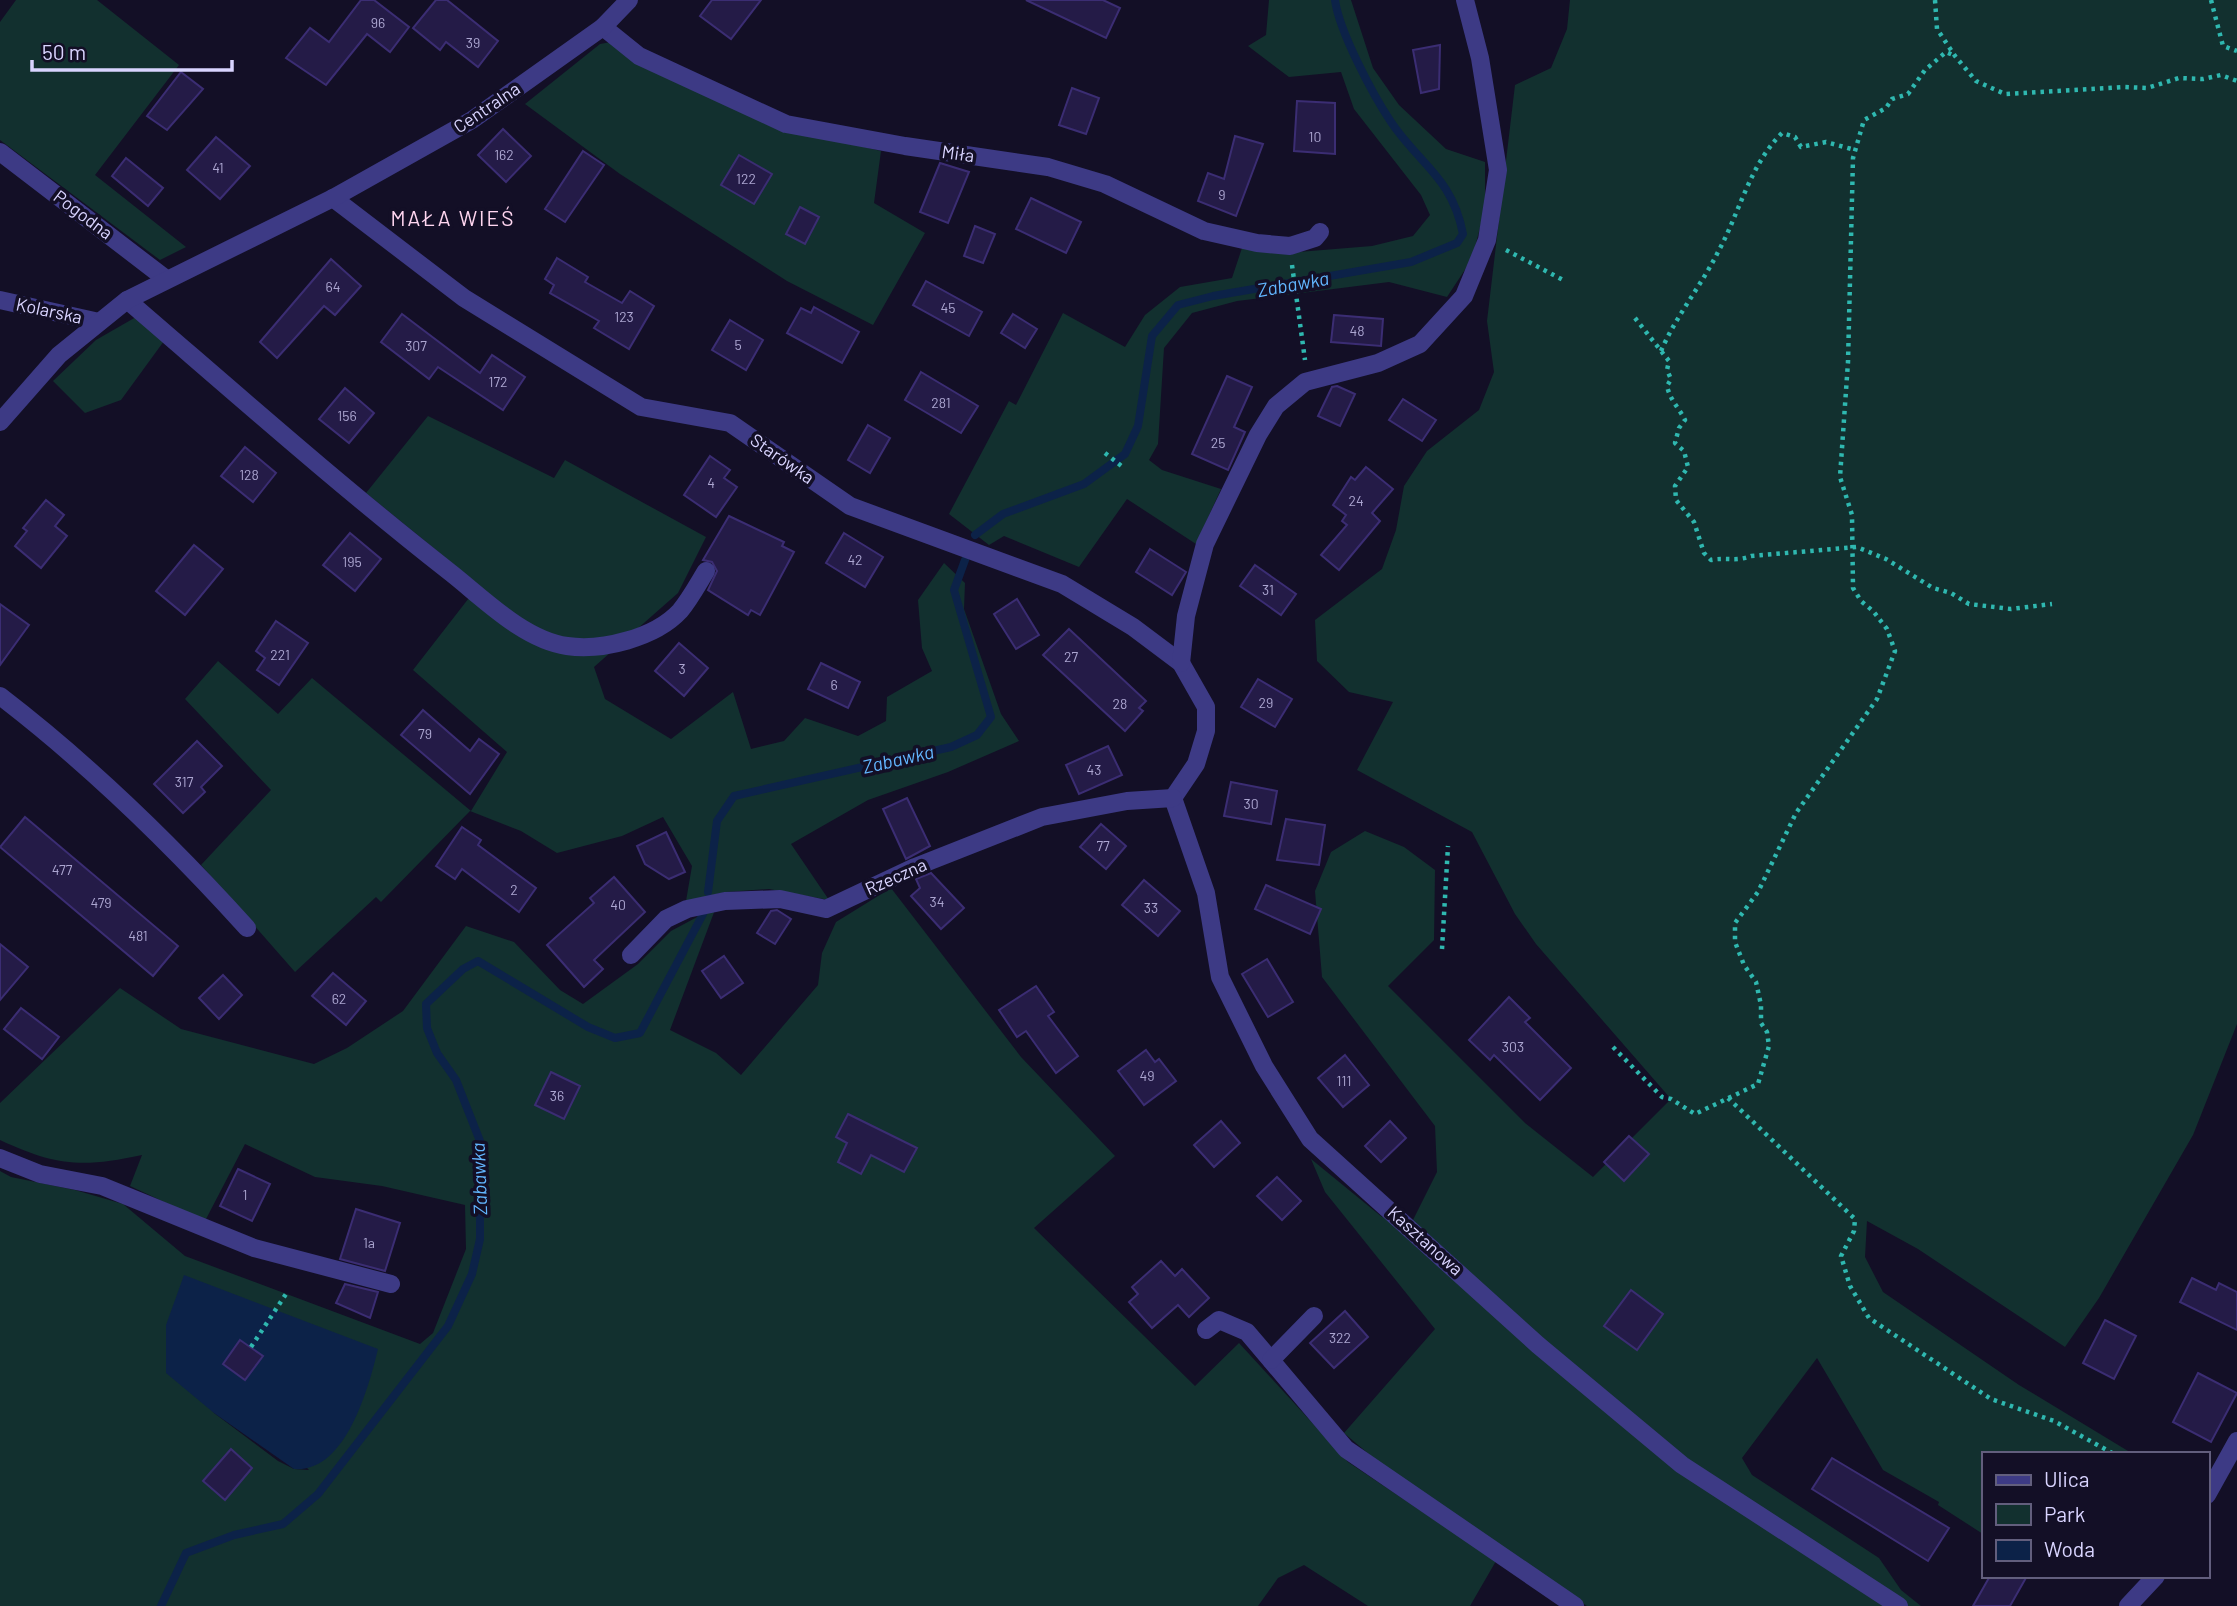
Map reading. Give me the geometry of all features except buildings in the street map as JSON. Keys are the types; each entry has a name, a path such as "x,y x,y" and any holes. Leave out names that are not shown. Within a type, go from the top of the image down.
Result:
{"street":[{"name":"Centralna","path":"0,422 59,355 127,300 333,198 472,120 603,27 629,0"},
{"path":"1181,663 1186,616 1205,544 1276,406 1305,382 1378,363 1420,344 1464,296 1487,240 1498,170 1480,58 1465,0"},
{"name":"Miła","path":"603,27 639,56 786,124 905,146 1048,167 1105,184 1204,231 1257,243 1290,247 1315,238 1320,232"},
{"name":"Pogodna","path":"0,152 166,279"},
{"name":"Starówka","path":"333,198 464,298 642,407 730,423 850,506 1062,584 1133,627 1181,663 1206,707 1206,731 1196,764 1173,798"},
{"name":"Kolarska","path":"0,300 99,322"},
{"path":"127,300 408,540 497,610 543,638 565,646 596,646 643,634 681,610 706,571"},
{"path":"0,696 110,789 203,878 247,928"},
{"name":"Rzeczna","path":"631,956 666,919 687,909 725,901 780,899 826,909 915,867 1042,817 1127,801 1173,798"},
{"name":"Kasztanowa","path":"1173,798 1206,893 1220,977 1264,1066 1310,1139 1538,1345 1682,1465 1899,1606"},
{"path":"0,1158 40,1174 102,1186 254,1248 391,1284"},
{"path":"1271,1360 1314,1316"},
{"path":"1206,1330 1219,1320 1247,1332 1346,1449 1575,1606"},
{"path":"2209,1490 2237,1441"},
{"path":"2128,1606 2154,1578"}],"path":[{"path":"1936,0 1937,29 1955,56 1976,81 2005,94 2147,88 2179,78 2203,79 2221,75 2237,81"},
{"path":"2211,0 2224,46 2237,51"},
{"path":"1613,1047 1662,1097 1671,1099 1695,1114 1758,1084 1769,1046 1767,1032 1761,1023 1761,1004 1756,982 1744,965 1735,942 1735,923 1758,892 1796,813 1877,699 1895,651 1887,629 1861,601 1853,588 1852,515 1840,477 1848,362 1855,150 1864,120 1885,108 1892,99 1908,94 1925,70 1946,52 1955,56"},
{"path":"1661,351 1719,251 1747,186 1769,146 1782,133 1794,136 1801,147 1826,142 1855,150"},
{"path":"1487,240 1565,281"},
{"path":"1292,262 1304,336 1305,382"},
{"path":"1635,318 1669,361 1667,370 1671,379 1667,386 1670,400 1678,405 1685,421 1675,443 1684,451 1688,467 1675,486 1676,500 1694,522 1704,553 1711,559 1737,561 1751,556 1852,547 1886,559 1933,588 1951,593 1969,604 2011,609 2052,604"},
{"path":"1105,453 1124,468"},
{"path":"1442,948 1448,846"},
{"path":"1728,1098 1855,1219 1854,1231 1841,1256 1850,1286 1869,1318 1991,1399 2054,1421 2110,1452"},
{"path":"251,1347 286,1294"}],"green space":[{"path":"16,0 97,0 179,65 95,175 186,247 160,260 0,140 0,22"},
{"path":"1269,0 1351,0 1373,68 1399,105 1446,149 1485,162 1485,208 1472,259 1447,297 1389,282 1237,301 1192,313 1164,348 1158,444 1149,460 1162,470 1221,489 1196,544 1127,499 1079,567 1004,536 989,545 949,514 1009,401 1016,405 1063,313 1125,347 1145,315 1180,287 1232,278 1243,245 1286,253 1372,246 1413,236 1430,215 1421,195 1354,109 1341,72 1289,77 1248,46 1266,35"},
{"path":"1570,0 2237,0 2237,1024 2193,1135 2099,1298 2065,1347 1918,1249 1867,1221 1865,1257 1883,1292 2019,1385 2130,1452 1982,1452 1982,1533 1938,1505 1939,1502 1883,1470 1817,1358 1742,1458 1752,1475 1879,1558 1901,1590 1921,1606 1587,1606 1410,1489 1344,1433 1435,1329 1325,1192 1311,1159 1382,1217 1412,1222 1437,1172 1435,1126 1322,977 1315,891 1331,852 1365,831 1404,847 1435,870 1434,940 1388,986 1525,1123 1593,1177 1671,1099 1536,944 1515,914 1472,832 1357,770 1393,702 1349,692 1317,661 1315,620 1382,569 1396,530 1404,486 1427,451 1479,410 1494,372 1487,321 1515,85 1551,68 1567,29"},
{"path":"611,42 780,127 881,151 874,203 925,233 873,325 787,281 620,174 525,104 600,44"},
{"path":"136,317 164,341 121,400 85,413 53,381 96,340"},
{"path":"428,416 554,478 565,460 706,537 678,593 594,667 605,699 671,739 733,692 751,749 784,741 805,718 858,736 886,721 887,697 932,671 922,648 918,600 944,563 965,583 964,609 1001,714 1019,741 948,772 868,800 791,844 829,900 769,889 726,892 686,901 692,866 663,817 622,836 557,853 521,831 470,811 381,902 376,897 295,972 201,865 271,790 185,699 218,661 278,714 312,678 471,811 507,752 413,670 479,585 366,493"},
{"path":"891,888 1021,1057 1115,1156 1034,1228 1195,1386 1239,1343 1348,1462 1496,1561 1470,1606 1368,1606 1304,1565 1278,1578 1258,1606 0,1606 0,1171 11,1177 75,1190 123,1204 185,1256 420,1344 433,1333 466,1249 465,1205 382,1186 315,1177 245,1144 205,1221 130,1186 142,1155 102,1162 69,1162 37,1155 0,1140 0,1103 120,988 181,1029 314,1064 347,1048 403,1011 466,926 514,942 560,990 583,1004 638,964 671,931 716,907 670,1030 716,1053 741,1075 818,985 822,953 836,922","holes":["166,1325 309,1470 294,1469 278,1461 214,1413 167,1341"]}],"water":[{"path":"184,1275 378,1349 368,1386 351,1426 327,1458 312,1467 294,1469 214,1413 166,1373 166,1325"}],"waterway":[{"name":"Zabawka","path":"975,535 1003,514 1084,484 1125,454 1138,426 1152,336 1178,305 1213,296 1411,262 1457,243 1463,234 1451,198 1434,173 1391,122 1366,80 1343,28 1335,0"},
{"name":"Zabawka","path":"708,892 717,821 734,796 951,747 977,735 991,717 954,590 965,560"},
{"name":"Zabawka","path":"161,1606 186,1553 234,1535 283,1524 318,1494 448,1326 472,1274 480,1239 480,1141 456,1080 437,1053 427,1028 426,1004 463,969 478,961 588,1027 615,1038 640,1033 703,914"}],"district":[{"name":"MAŁA WIEŚ","path":"453,219"}]}
